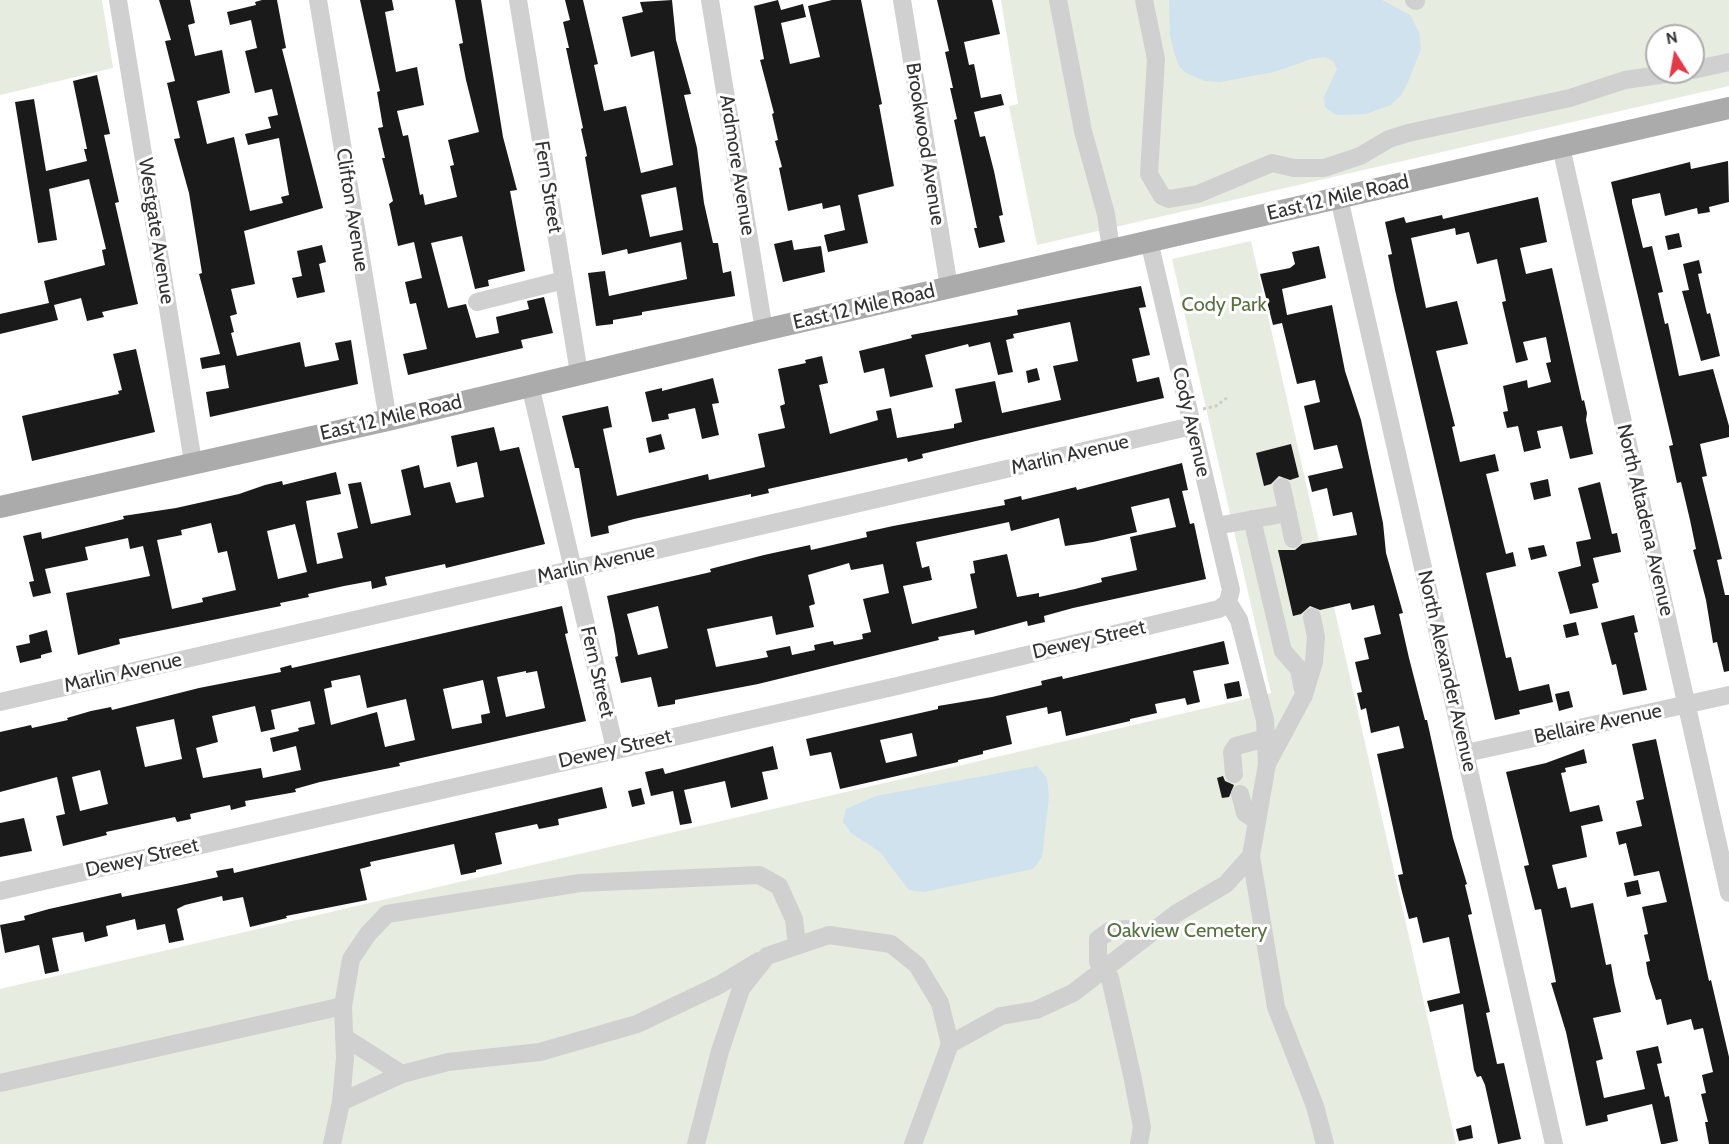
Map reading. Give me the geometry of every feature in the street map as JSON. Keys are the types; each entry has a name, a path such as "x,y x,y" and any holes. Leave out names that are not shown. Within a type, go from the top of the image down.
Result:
{"main road":[{"name":"East 12 Mile Road","path":"0,507 388,420 764,330 1729,108"}],"street":[{"name":"Westgate Avenue","path":"118,0 194,462"},
{"name":"Clifton Avenue","path":"318,0 388,420"},
{"name":"Fern Street","path":"518,0 579,374"},
{"name":"Ardmore Avenue","path":"710,0 764,330"},
{"name":"Brookwood Avenue","path":"902,0 949,287"},
{"path":"1058,0 1083,131 1106,214 1111,250"},
{"path":"1144,0 1156,59 1149,174 1162,196 1169,200 1198,194 1272,164 1294,168 1324,168 1360,156 1389,140 1408,133 1570,98 1625,80 1645,77"},
{"path":"1705,67 1729,62"},
{"name":"North Altadena Avenue","path":"1561,147 1729,893"},
{"name":"North Alexander Avenue","path":"1339,198 1554,1144"},
{"name":"Cody Avenue","path":"1149,241 1196,418 1216,526 1231,590 1228,602"},
{"path":"477,302 564,280"},
{"name":"Fern Street","path":"530,385 615,749"},
{"name":"Marlin Avenue","path":"0,702 574,570 1196,418"},
{"path":"1282,486 1293,539"},
{"path":"1216,526 1288,513"},
{"path":"1252,519 1283,651 1299,669 1305,695"},
{"path":"1228,602 1239,620 1265,720 1267,764 1251,856 1276,1007 1315,1106 1325,1144"},
{"name":"Dewey Street","path":"0,891 897,686 1219,609 1228,602"},
{"path":"1267,764 1305,695 1314,662 1316,637 1312,617"},
{"name":"Bellaire Avenue","path":"1466,753 1729,695"},
{"path":"1234,774 1232,752 1236,746 1266,738"},
{"path":"1240,794 1245,813 1257,821"},
{"path":"950,1044 1001,1016 1036,1010 1072,993 1177,913 1226,885 1251,856"},
{"path":"332,1144 341,1102 343,1006 351,959 368,934 387,914 580,883 759,875 779,886 794,919 797,945"},
{"path":"1138,941 1127,929 1111,930 1098,939 1098,962 1110,978 1132,1075 1142,1127 1139,1144"},
{"path":"341,1102 402,1074 448,1062 540,1052 638,1024 719,984 766,956 829,935 891,944 917,965 940,1002 950,1044 913,1144"},
{"path":"696,1144 720,1051 741,989 766,956"},
{"path":"0,1083 343,1006"},
{"path":"344,1037 402,1074"}],"path":[{"path":"1196,418 1228,397"}],"green space":[{"path":"0,0 102,0 113,68 0,95"},
{"path":"1001,0 1729,0 1729,86 1037,245 1009,106 1018,104"},
{"name":"Oakview Cemetery","path":"1251,241 1456,1144 0,1144 0,989 1271,693 1172,259"}],"water":[{"path":"1169,0 1382,0 1410,15 1419,32 1421,49 1408,82 1401,95 1391,105 1366,114 1336,115 1325,107 1324,97 1337,69 1334,62 1325,57 1311,59 1274,72 1220,82 1205,81 1186,73 1179,66 1170,35"},
{"path":"1037,766 1047,778 1049,797 1042,857 1033,869 924,892 909,890 880,852 851,833 843,822 846,809 876,796"}],"building":[{"path":"159,0 190,0 195,23 188,25 195,56 222,50 230,93 197,101 207,144 234,137 250,211 283,203 281,197 289,195 279,138 248,145 245,134 271,128 268,117 278,115 272,89 255,93 245,51 257,48 251,20 230,25 227,12 256,5 255,2 262,0 277,0 286,48 282,49 323,208 244,231 255,284 231,289 237,314 230,316 234,332 231,333 237,356 300,342 305,367 339,360 335,343 351,340 358,384 210,417 206,392 229,388 225,365 202,369 200,358 220,354 199,274 202,273 189,193 174,139 180,138 167,83 175,81 165,41 171,40"},
{"path":"360,0 392,0 394,10 385,12 396,72 417,67 424,105 397,111 403,136 408,135 420,195 423,194 425,205 457,197 450,166 454,165 448,140 479,132 459,44 463,43 455,0 481,0 503,137 517,190 510,191 525,271 488,280 489,286 475,289 462,236 431,243 448,308 466,304 476,338 499,333 496,317 529,309 527,301 544,297 553,333 521,340 523,348 408,375 403,354 427,349 416,303 410,304 405,282 422,278 414,242 398,246 389,204 393,201 382,158 385,158 378,128 383,127 377,92 380,91"},
{"path":"565,0 583,0 598,64 594,65 604,111 626,106 641,173 673,165 654,51 631,57 622,17 643,12 640,2 672,0 676,40 691,94 684,95 697,148 704,203 713,243 718,243 723,273 731,271 735,296 642,312 642,315 613,320 613,324 596,326 588,273 605,271 609,296 687,279 681,242 628,254 627,249 602,255 585,157 587,156 581,129 583,128 566,48 569,48 563,22 570,20","holes":["676,187 683,230 650,237 641,195"]},
{"path":"778,0 781,10 803,4 806,17 781,23 790,64 820,57 808,6 832,0 861,0 882,104 879,105 894,186 858,195 868,243 828,252 824,235 845,230 840,205 823,209 822,203 788,211 779,168 782,167 775,141 778,140 772,114 774,113 760,60 764,59 754,6"},
{"path":"937,0 992,0 1000,34 964,42 969,65 974,64 981,98 1001,94 1004,105 974,112 980,137 985,136 994,171 1003,215 999,216 1005,242 979,248 974,228 977,228 954,120 957,119 950,88 953,88 945,52 949,51"},
{"path":"97,75 110,134 104,135 119,202 115,203 138,304 102,312 104,317 87,321 81,298 54,305 58,320 0,334 0,314 49,303 44,281 105,265 102,250 106,249 89,179 49,189 57,240 38,243 15,102 34,99 46,171 87,161 84,149 87,149 73,81"},
{"path":"1728,161 1729,202 1709,207 1710,212 1698,214 1697,208 1665,216 1660,193 1632,199 1643,248 1652,246 1663,292 1658,293 1665,324 1668,323 1679,376 1713,369 1729,426 1729,437 1700,444 1707,476 1702,477 1722,559 1717,560 1725,595 1729,595 1729,671 1724,672 1717,642 1713,643 1706,600 1693,550 1696,549 1690,520 1681,482 1677,483 1669,446 1673,445 1611,182 1690,162 1691,169"},
{"path":"1538,197 1547,242 1520,248 1526,274 1552,268 1582,401 1584,400 1587,413 1586,420 1593,454 1570,459 1562,426 1537,431 1541,448 1524,452 1518,426 1507,428 1503,412 1508,411 1503,386 1527,380 1528,388 1551,382 1546,363 1551,362 1546,337 1523,342 1528,360 1516,363 1502,302 1506,301 1497,259 1477,264 1469,232 1456,235 1455,228 1411,238 1426,308 1457,301 1468,344 1436,351 1455,426 1452,427 1460,462 1495,454 1499,471 1486,474 1506,554 1513,552 1516,566 1486,573 1506,658 1511,657 1519,691 1549,684 1553,702 1519,710 1520,714 1495,720 1395,290 1388,255 1392,254 1385,222 1404,217 1406,223 1442,215 1443,219"},
{"path":"1679,233 1682,247 1668,250 1665,236"},
{"path":"792,240 794,250 821,246 825,272 783,282 774,244"},
{"path":"322,245 326,262 319,264 325,292 297,298 292,278 302,276 297,251"},
{"path":"1319,246 1326,278 1282,289 1287,315 1332,305 1345,371 1361,420 1383,523 1386,553 1403,613 1399,614 1409,658 1425,720 1427,720 1453,838 1467,884 1465,885 1472,914 1468,915 1490,1012 1486,1013 1497,1064 1504,1063 1521,1139 1498,1144 1485,1085 1481,1076 1477,1077 1474,1070 1463,1004 1430,1012 1427,1001 1460,993 1449,937 1423,943 1417,917 1409,919 1398,875 1403,874 1377,754 1404,748 1399,726 1371,733 1366,708 1361,710 1357,693 1362,692 1355,662 1369,659 1364,638 1381,634 1374,605 1352,610 1350,603 1320,610 1310,606 1301,614 1293,616 1278,550 1295,550 1302,544 1357,535 1352,512 1333,516 1327,488 1312,492 1308,476 1343,468 1337,445 1314,450 1304,406 1320,402 1315,380 1297,384 1282,323 1273,325 1260,274 1290,268 1295,264 1292,252"},
{"path":"1699,260 1702,273 1698,274 1720,356 1701,361 1682,291 1689,290 1683,264"},
{"path":"1141,286 1146,307 1139,308 1150,355 1132,359 1137,382 1159,377 1164,398 922,454 923,458 908,462 907,458 768,489 769,493 751,497 751,494 634,519 608,526 609,533 591,537 579,468 575,468 562,416 608,406 612,427 603,429 617,496 708,474 709,480 765,467 758,434 785,428 780,406 785,404 778,369 806,363 805,360 822,356 828,383 819,385 830,434 878,420 876,411 891,408 897,438 954,428 954,424 962,422 955,389 995,381 1002,413 1061,400 1053,366 1078,361 1070,322 1013,334 1014,338 1006,340 1013,372 998,375 990,342 969,347 968,344 925,355 933,387 890,397 884,368 864,373 859,351 912,338 911,335 1018,315 1017,310"},
{"path":"136,349 155,432 32,461 22,416 119,394 118,391 122,390 113,354"},
{"path":"1037,368 1040,380 1028,383 1026,371"},
{"path":"713,378 719,403 712,404 719,435 702,439 695,408 668,414 669,419 652,422 645,392 662,388 662,391"},
{"path":"494,427 500,451 519,447 545,544 446,568 445,564 385,577 387,585 372,589 371,581 308,594 309,597 280,603 281,606 119,639 120,644 78,655 66,593 150,576 143,546 130,549 128,538 85,547 88,560 45,569 51,593 33,597 29,582 34,581 23,536 41,532 42,539 124,519 123,516 176,508 239,494 282,481 283,485 336,472 341,494 306,501 317,564 343,558 337,533 358,528 348,484 361,482 371,524 411,515 401,470 419,465 424,488 450,482 456,503 484,497 477,462 457,467 451,436","holes":["211,523 218,553 227,551 236,590 202,598 203,602 172,609 157,540 182,535 181,530","295,524 307,572 278,579 267,531"]},
{"path":"661,434 665,449 649,453 646,438"},
{"path":"1291,444 1299,477 1290,480 1279,476 1271,484 1264,486 1256,453"},
{"path":"1182,463 1188,490 1182,491 1190,524 1194,523 1206,579 1073,608 1044,616 1045,622 1028,626 1027,621 975,635 974,630 938,637 939,640 758,684 675,700 675,704 658,707 651,677 621,683 607,596 711,572 710,569 764,555 810,545 811,550 867,537 866,532 1005,505 1004,500 1021,496 1022,500 1076,487 1077,490","holes":["1169,498 1176,527 1130,537 1137,570 1101,578 1102,582 1075,589 1039,597 1039,593 1017,597 1007,554 973,561 975,573 970,574 977,608 912,624 903,586 932,580 929,566 922,568 916,542 1009,522 1011,531 1059,518 1065,546 1093,542 1137,532 1131,507","849,563 851,570 883,564 889,593 863,599 871,632 862,634 863,639 834,645 833,641 814,645 815,650 792,655 790,646 766,651 768,657 716,667 707,629 772,616 776,635 814,627 809,606 815,604 808,575","658,606 668,648 638,655 627,614"]},
{"path":"1548,479 1551,496 1534,500 1530,483"},
{"path":"1600,482 1612,534 1617,533 1621,552 1593,558 1599,582 1592,584 1598,608 1570,614 1558,572 1581,566 1576,542 1591,539 1578,488"},
{"path":"1544,545 1547,556 1531,560 1528,548"},
{"path":"562,606 568,633 565,634 586,721 399,763 400,766 320,782 295,789 296,792 245,801 246,806 231,810 230,805 190,814 191,819 177,822 175,817 106,832 107,835 63,846 56,816 65,814 57,777 0,792 0,732 31,725 32,728 68,720 67,718 91,711 111,707 112,710 199,688 281,672 280,668 291,665 292,668","holes":["537,671 545,708 506,717 497,677","360,675 367,708 406,699 415,740 385,747 377,712 331,725 324,689 332,687 331,681","483,680 490,713 481,715 482,723 452,729 443,689","310,701 315,724 298,728 299,731 270,738 273,752 296,746 301,770 263,778 261,768 203,778 196,748 218,742 212,716 255,706 261,732 275,729 271,710","174,719 182,759 145,767 136,727","100,770 108,804 80,811 72,777"]},
{"path":"1634,615 1638,632 1634,633 1647,690 1623,695 1616,664 1612,665 1601,623"},
{"path":"1576,622 1579,635 1566,638 1563,625"},
{"path":"47,630 52,652 41,655 41,658 20,663 16,646 30,643 29,635"},
{"path":"1224,641 1229,664 1193,671 1200,702 1187,705 1185,698 1155,704 1157,713 1066,736 1061,711 1048,714 1047,707 1006,716 1012,744 983,751 983,754 958,760 958,762 840,789 831,752 810,756 806,739 938,709 938,706 992,697 1042,685 1041,681 1062,676 1063,679","holes":["912,733 917,756 886,763 880,740"]},
{"path":"1239,681 1242,696 1227,699 1224,684"},
{"path":"1569,691 1573,707 1559,711 1555,694"},
{"path":"1656,739 1709,981 1711,980 1729,1057 1729,1144 1709,1144 1705,1122 1708,1122 1701,1094 1706,1093 1702,1075 1713,1072 1703,1028 1694,1030 1691,1019 1667,1025 1661,999 1656,1000 1648,974 1646,962 1650,961 1644,935 1648,934 1642,907 1667,902 1659,871 1634,876 1626,843 1619,845 1616,832 1642,826 1636,801 1644,799 1632,744"},
{"path":"773,746 778,769 762,772 768,799 731,808 725,781 684,790 692,823 680,825 673,791 651,796 645,772 663,768 665,774"},
{"path":"1584,749 1587,763 1565,768 1566,772 1561,773 1570,812 1599,805 1603,821 1581,826 1587,857 1552,865 1558,889 1566,887 1571,908 1593,903 1606,965 1611,964 1621,1012 1593,1018 1603,1059 1596,1061 1604,1098 1645,1089 1636,1051 1658,1046 1662,1063 1657,1064 1665,1097 1669,1096 1678,1141 1661,1144 1652,1104 1607,1115 1608,1121 1586,1126 1566,1032 1551,983 1556,982 1541,909 1535,910 1524,866 1529,865 1506,772 1546,763"},
{"path":"1223,776 1225,781 1234,785 1229,797 1222,798 1217,778"},
{"path":"602,787 607,808 558,819 559,825 539,829 537,824 495,833 502,864 476,870 476,872 461,875 454,844 370,862 371,866 360,869 367,900 286,916 287,918 250,927 243,897 223,901 222,896 177,909 184,940 169,943 165,924 137,930 135,919 106,926 108,936 85,942 83,932 52,938 59,971 45,974 39,945 5,953 0,925 25,920 24,916 49,909 121,893 122,897 218,877 216,871 233,868 234,873"},
{"path":"641,788 645,804 632,807 628,791"},
{"path":"24,818 32,851 0,857 0,823"},
{"path":"1638,880 1641,894 1627,897 1624,883"},
{"path":"1471,1125 1473,1138 1459,1141 1456,1129"}],"park label":[{"name":"Cody Park","path":"1224,305"}]}
